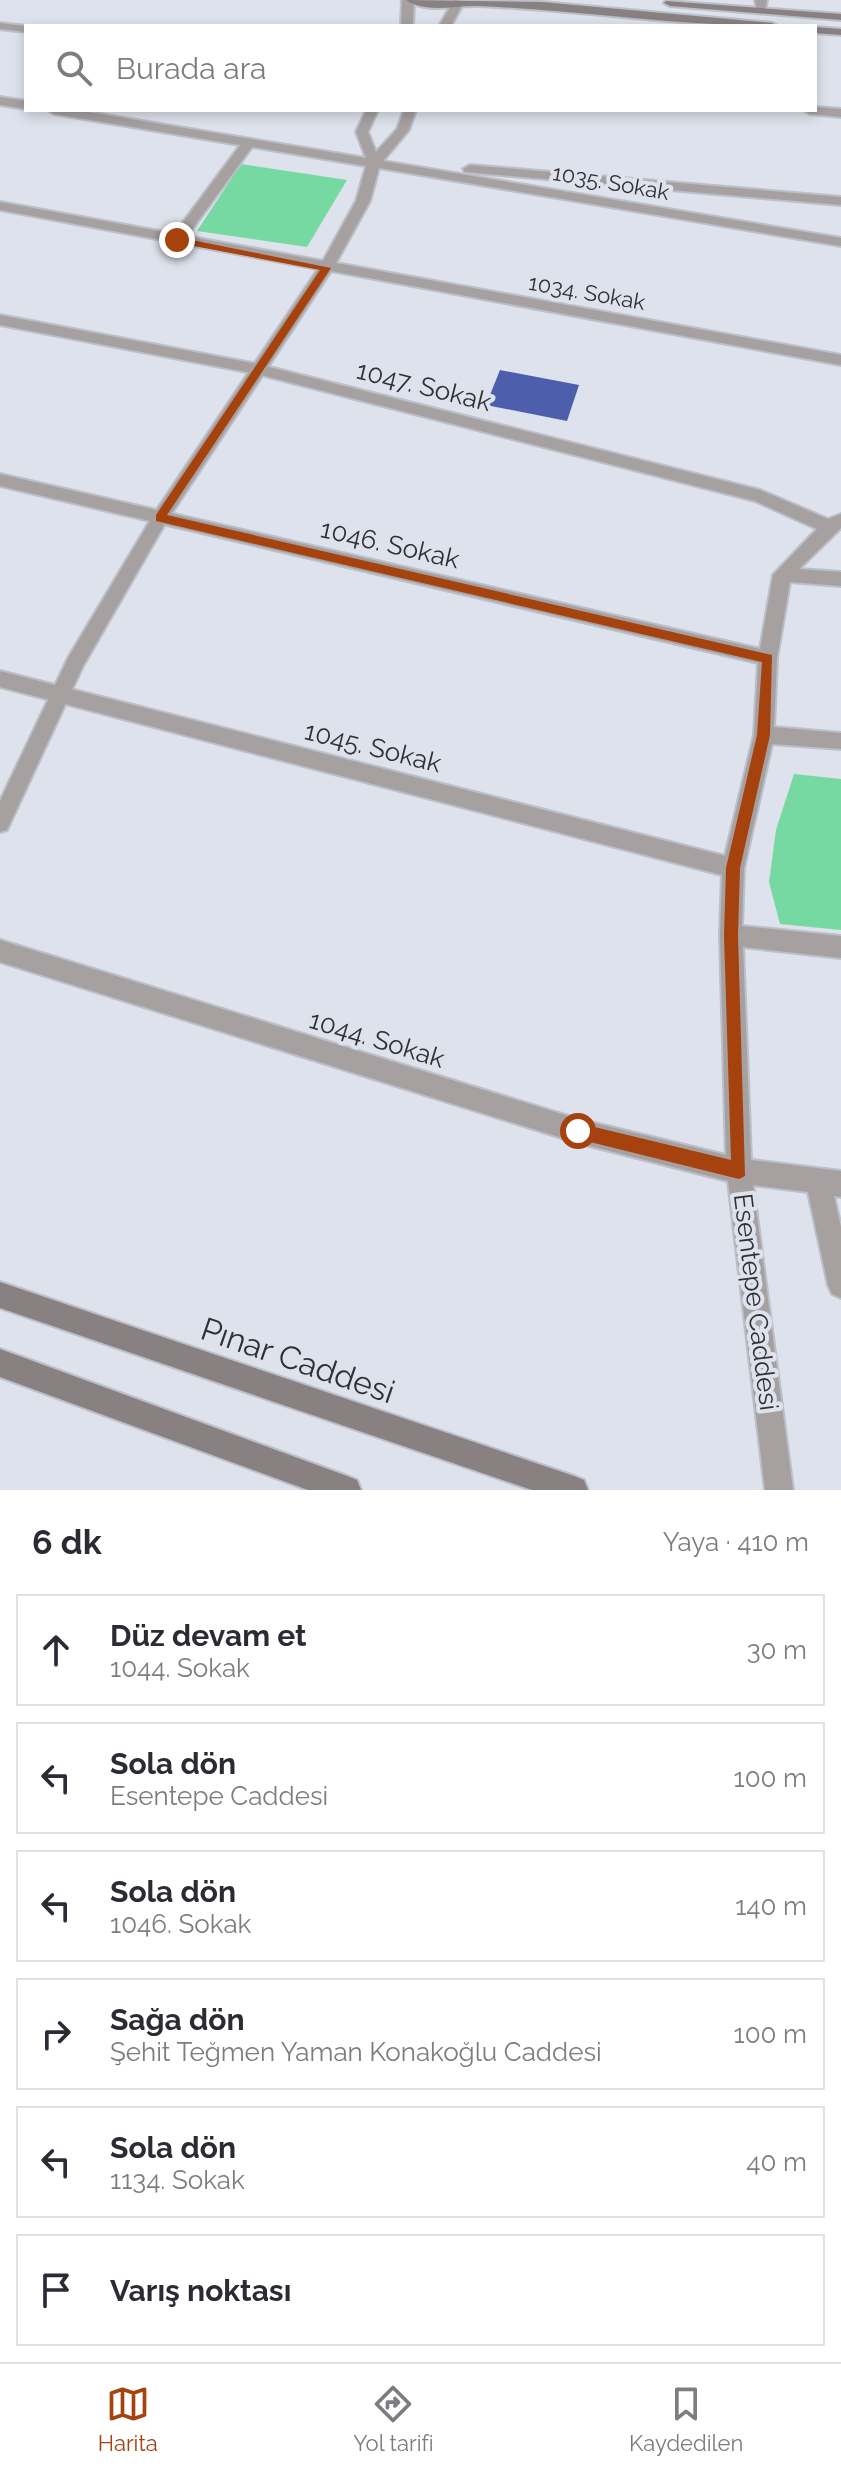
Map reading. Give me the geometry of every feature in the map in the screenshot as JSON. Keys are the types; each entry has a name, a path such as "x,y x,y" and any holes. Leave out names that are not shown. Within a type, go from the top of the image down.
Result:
{"main road":[{"path":"410,0 437,6 460,1 542,5 750,24"},
{"path":"630,0 761,5 841,17"},
{"path":"817,30 841,32"},
{"name":"Pınar Caddesi","path":"0,1295 574,1490"},
{"path":"0,1363 347,1490"}],"street":[{"path":"407,24 410,0"},
{"path":"446,24 460,1"},
{"path":"0,26 24,29"},
{"path":"0,101 24,105"},
{"path":"817,111 841,113"},
{"name":"1035. Sokak","path":"66,112 841,242"},
{"path":"371,112 362,132 374,163"},
{"path":"0,823 59,695 160,518 326,268 363,201 374,163 403,130 409,112"},
{"path":"177,240 249,143"},
{"name":"1035. Sokak","path":"374,163 565,175 841,201"},
{"name":"1034. Sokak","path":"0,206 841,360"},
{"name":"1047. Sokak","path":"0,320 257,369 760,496 835,523"},
{"name":"1046. Sokak","path":"0,480 768,658"},
{"path":"782,575 835,523"},
{"path":"782,575 841,579"},
{"name":"Esentepe Caddesi","path":"779,1490 739,1171 731,935 733,868 764,735 768,658 782,575"},
{"name":"1045. Sokak","path":"0,679 733,868"},
{"path":"764,735 841,741"},
{"path":"731,935 841,947"},
{"name":"1044. Sokak","path":"0,951 578,1131 739,1171 830,1183"},
{"path":"830,1183 841,1285"}],"green space":[{"path":"241,164 347,180 307,247 197,231"},
{"path":"794,774 841,779 841,930 780,924 769,882 776,830"}],"building":[{"path":"500,370 579,385 567,421 486,405"}],"route":[{"path":"177,240 326,268 160,518 768,658 764,735 733,868 731,935 739,1171 578,1131"}]}
